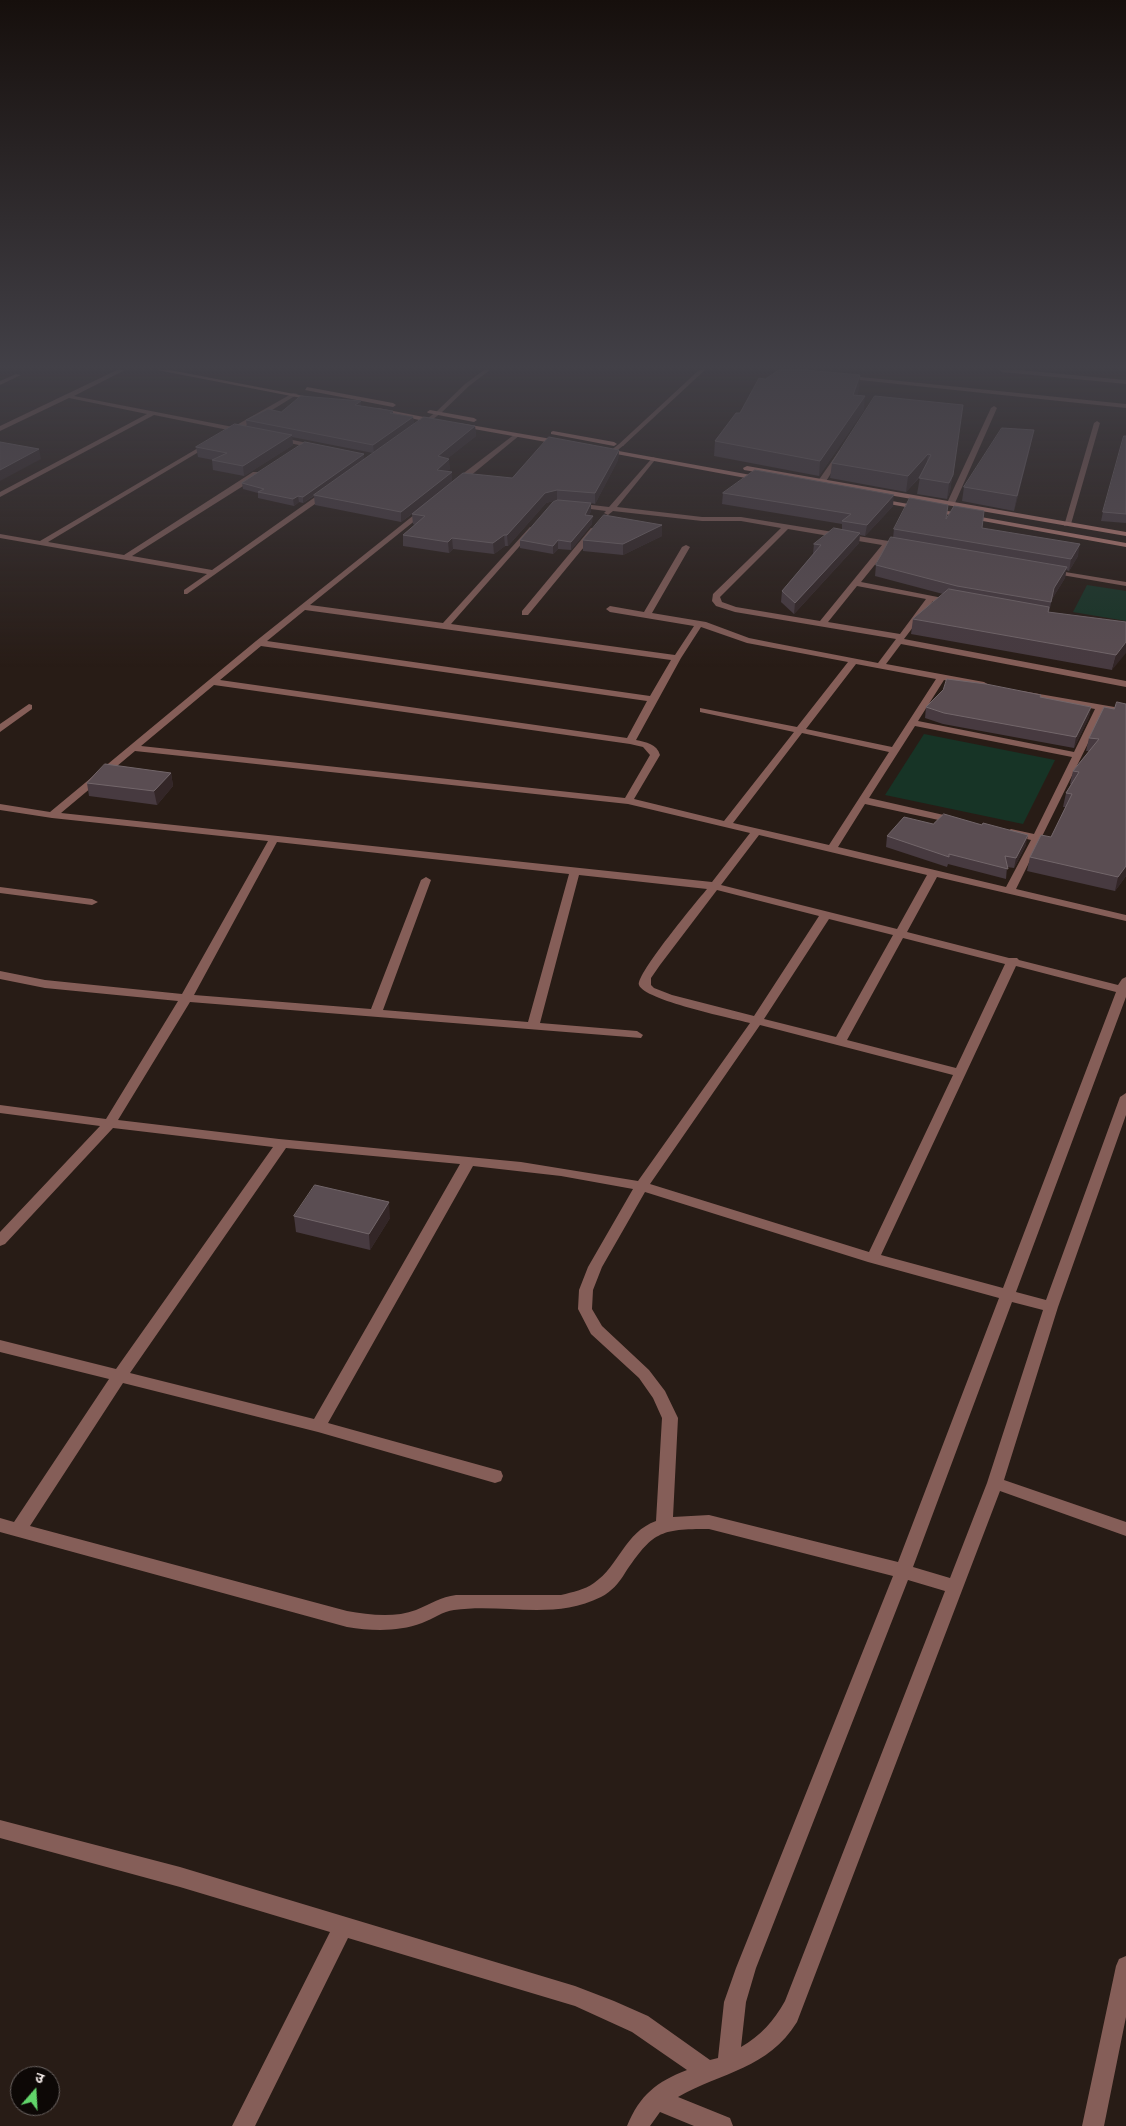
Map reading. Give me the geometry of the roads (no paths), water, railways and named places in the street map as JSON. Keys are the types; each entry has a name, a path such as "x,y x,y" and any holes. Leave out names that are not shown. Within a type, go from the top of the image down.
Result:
{"main road":[{"path":"709,469 817,489"},
{"path":"756,469 1126,534"},
{"path":"866,498 1126,545"}],"street":[{"path":"0,495 48,469"},
{"path":"41,543 166,469"},
{"path":"450,488 474,469"},
{"path":"605,517 645,469"},
{"path":"822,481 830,469"},
{"path":"951,503 966,469"},
{"path":"1067,524 1084,469"},
{"path":"126,557 263,470"},
{"path":"187,592 336,486"},
{"path":"564,504 702,519 741,518 916,548"},
{"path":"52,815 428,506"},
{"path":"445,626 536,522"},
{"path":"525,613 599,524"},
{"path":"787,526 715,600 719,604 735,609 822,624 1126,684"},
{"path":"0,536 214,573"},
{"path":"822,624 888,543"},
{"path":"647,614 686,547"},
{"path":"1040,570 1126,584"},
{"path":"854,583 960,603"},
{"path":"881,665 930,598"},
{"path":"303,607 677,658"},
{"path":"610,609 700,624 757,642 998,687"},
{"path":"630,741 677,658 700,624"},
{"path":"259,644 653,699"},
{"path":"727,824 854,660"},
{"path":"832,848 942,677"},
{"path":"212,682 630,741 649,747 655,754 628,801"},
{"path":"1017,691 1126,711"},
{"path":"0,729 28,707"},
{"path":"1010,890 1101,707"},
{"path":"703,710 895,750"},
{"path":"912,723 1077,755"},
{"path":"132,748 628,801 1126,918"},
{"path":"862,800 969,823"},
{"path":"0,807 52,815 714,886 1125,987 902,1571 746,1968 718,2068"},
{"path":"998,830 1037,838"},
{"path":"757,831 655,963 645,978 645,985 650,991 668,998 960,1073"},
{"path":"0,1241 110,1123 186,998 274,839"},
{"path":"533,1026 576,870"},
{"path":"840,1042 934,872"},
{"path":"376,1013 426,880"},
{"path":"0,890 92,902"},
{"path":"664,1525 670,1418 660,1394 644,1374 596,1330 585,1309 586,1290 595,1267 641,1186 757,1021 826,914"},
{"path":"873,1258 1013,960"},
{"path":"0,976 45,984 186,998 637,1035"},
{"path":"638,2126 647,2109 670,2090 752,2054 765,2044 785,2023 793,2007 994,1483 1051,1307 1126,1097"},
{"path":"0,1109 282,1144 468,1162 611,1179 641,1186 873,1258 1051,1307"},
{"path":"18,1530 120,1375 282,1144"},
{"path":"318,1426 468,1162"},
{"path":"0,1346 318,1426 495,1476"},
{"path":"994,1483 1126,1528"},
{"path":"0,1525 347,1619 375,1624 418,1617 455,1602 539,1604 574,1600 606,1585 634,1544 646,1533 664,1525 709,1522 902,1571 954,1587"},
{"path":"0,1829 180,1877 575,1996 607,2008 640,2024 718,2068"},
{"path":"243,2126 343,1927"},
{"path":"1093,2126 1126,1966"},
{"path":"657,2100 722,2126"}]}
